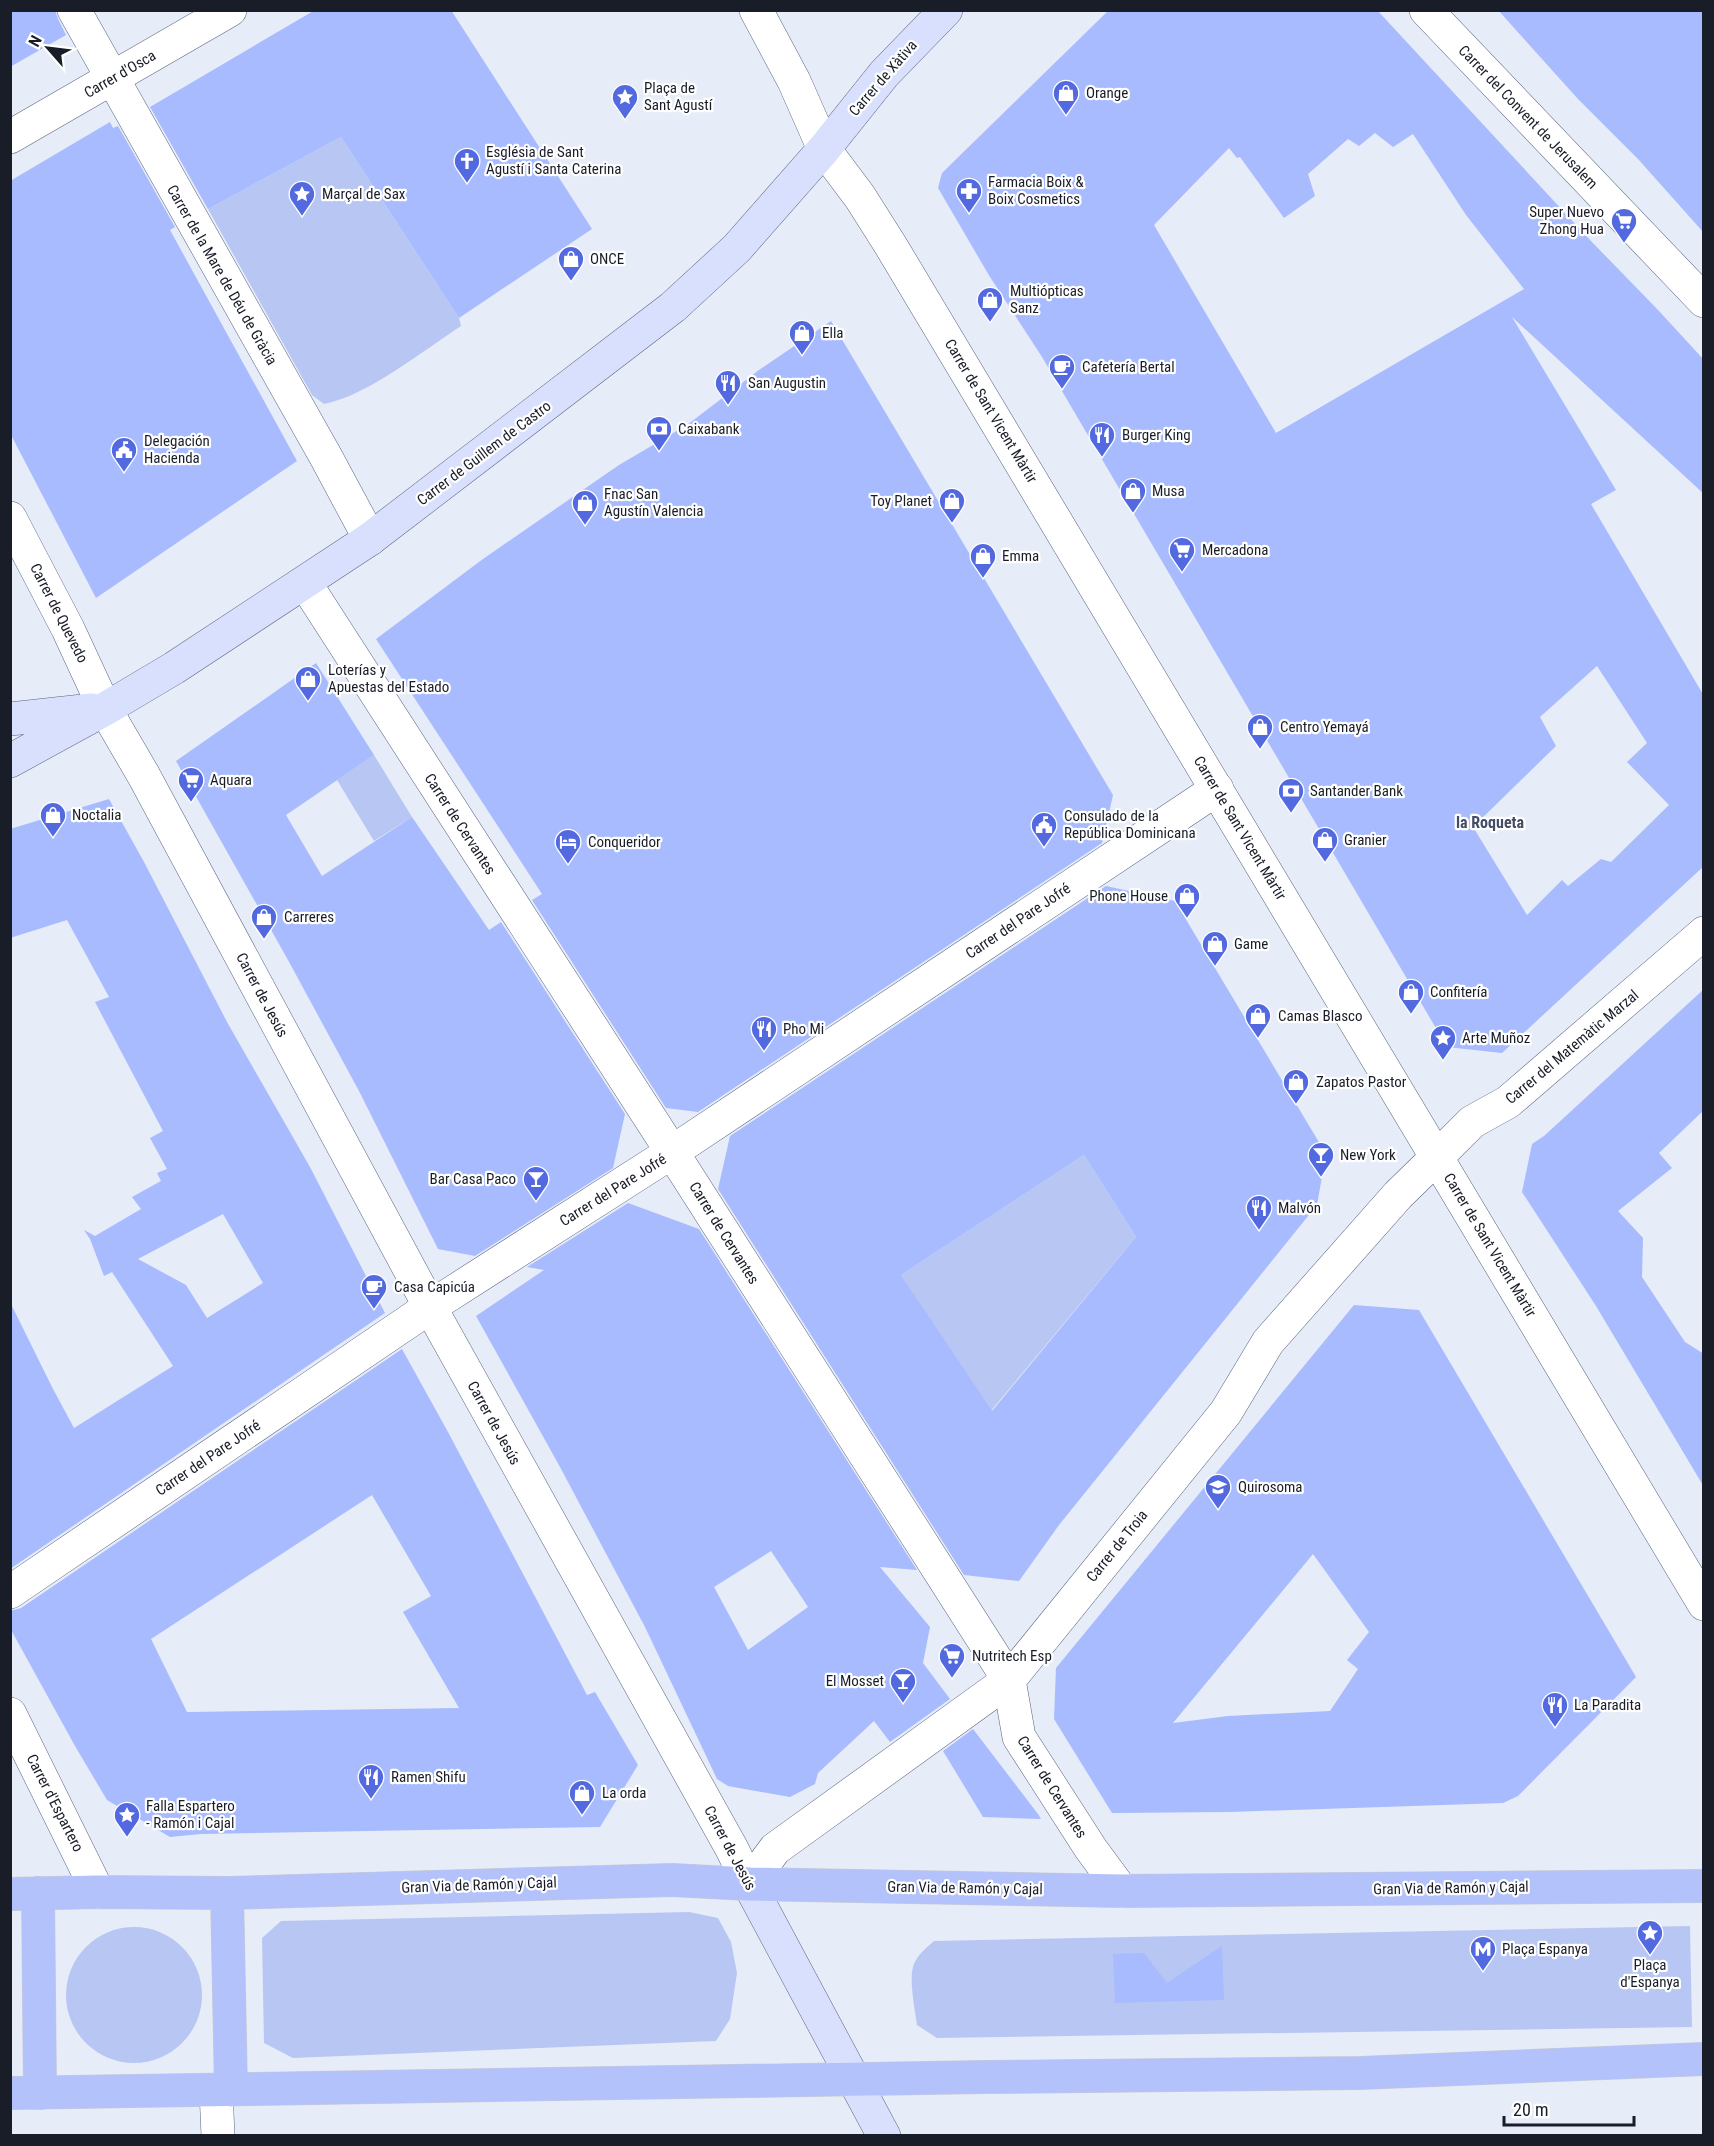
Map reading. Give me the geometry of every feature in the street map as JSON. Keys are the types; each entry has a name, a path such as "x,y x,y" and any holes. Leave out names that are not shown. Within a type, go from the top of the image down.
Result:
{"main road":[{"name":"Carrer de Xàtiva","path":"824,149 884,74 946,10"},
{"name":"Carrer de Guillem de Castro","path":"10,761 174,668 369,539 673,308 738,248 824,149"},
{"name":"Carrer de Guillem de Castro","path":"10,718 105,709"},
{"name":"Gran Via de Ramón y Cajal","path":"1704,1886 1122,1891 749,1884 672,1880 227,1893 24,1893 25,2093 1360,2073 1704,2059"},
{"name":"Carrer de Jesús","path":"749,1884 884,2136"},
{"path":"224,2090 227,1893"}],"street":[{"name":"Carrer de la Mare de Déu de Gràcia","path":"74,10 326,457 369,539"},
{"name":"Carrer d'Osca","path":"10,138 230,10"},
{"path":"756,10 794,81 824,149"},
{"name":"Carrer del Convent de Jerusalem","path":"1426,10 1704,301"},
{"name":"Carrer de Sant Vicent Màrtir","path":"824,149 861,197 891,246 1704,1604"},
{"name":"Carrer de Quevedo","path":"10,518 68,629 105,709"},
{"name":"Carrer de Cervantes","path":"305,582 1009,1680 1018,1737 1091,1849 1122,1891"},
{"name":"Carrer de Jesús","path":"105,709 144,776 430,1307 732,1849 749,1884"},
{"name":"Carrer del Pare Jofré","path":"10,1592 430,1307 672,1152 1217,789"},
{"name":"Carrer del Matemàtic Marzal","path":"1437,1156 1472,1122 1508,1102 1704,933"},
{"name":"Carrer de Troia","path":"749,1884 775,1849 1009,1680 1226,1412 1268,1342 1398,1195 1437,1156"},
{"name":"Carrer de Sant Vicent Màrtir","path":"1650,1512 1704,1560"},
{"name":"Carrer d'Espartero","path":"10,1714 98,1892"},
{"path":"218,2136 224,2090"}],"shaded area":[{"path":"341,137 459,318 461,326 376,382 358,392 324,404 312,395 208,209"},
{"path":"374,755 412,817 374,841 337,780"},
{"path":"1084,1155 1136,1237 990,1412 901,1275"},
{"path":"689,1912 718,1918 731,1942 737,1973 730,2019 716,2041 293,2058 264,2043 262,1938 281,1921"},
{"path":"1690,1926 1692,2027 937,2038 917,2025 912,1987 914,1963 934,1941"},
{"path":"134,1927 160,1932 182,1947 197,1969 202,1995 197,2021 182,2043 160,2058 134,2063 108,2058 86,2043 71,2021 66,1995 71,1969 86,1947 108,1932"}],"building":[{"path":"10,10 55,10 66,35 10,67"},
{"name":"Església de Sant Agustí i Santa Caterina","path":"315,10 451,10 592,229 459,318 341,137 208,209 150,107"},
{"path":"1109,10 1377,10 1704,360 1704,494 1512,317 1616,490 1591,504 1704,696 1704,866 1502,1053 1447,1047 1042,357 990,277 938,188 942,173","holes":["1375,133 1393,147 1413,134 1466,215 1524,289 1276,433 1154,225 1229,148 1237,158 1240,157 1284,218 1315,196 1308,174 1348,139 1359,146","1597,666 1647,743 1627,762 1669,805 1611,862 1601,859 1568,886 1562,880 1527,915 1473,827 1556,746 1540,717"]},
{"path":"1498,10 1704,10 1704,233 1638,159 1578,99"},
{"path":"110,122 113,128 118,126 175,227 170,230 297,461 96,598 10,433 10,181"},
{"path":"831,321 1113,795 1102,843 698,1112 666,1108 532,900 542,894 376,639 483,559 619,465 687,425 759,370"},
{"path":"316,663 374,755 286,815 322,876 412,817 489,930 501,922 625,1114 613,1168 475,1256 438,1249 359,1091 176,761"},
{"path":"109,799 227,1022 310,1167 385,1313 10,1569 10,1302 74,1428 173,1366 112,1272 104,1276 90,1239 84,1230 95,1236 141,1209 132,1197 161,1181 157,1173 167,1169 150,1138 163,1131 95,1002 109,997 67,920 10,938 10,829","holes":["223,1214 263,1283 207,1318 186,1285 138,1259"]},
{"path":"1106,886 1175,901 1326,1154 1317,1205 1059,1525 1019,1581 964,1575 718,1189 730,1136","holes":["1084,1155 1136,1237 992,1411 901,1275"]},
{"path":"1704,989 1704,1110 1659,1153 1672,1168 1618,1211 1643,1238 1642,1277 1685,1342 1704,1354 1704,1487 1596,1306 1522,1192 1532,1144 1544,1136"},
{"path":"628,1203 699,1229 917,1570 880,1567 930,1627 923,1663 950,1699 890,1742 874,1721 818,1773 815,1784 790,1797 728,1786 717,1779 645,1627 476,1316 544,1270 527,1267","holes":["771,1551 808,1607 748,1650 714,1587"]},
{"path":"1354,1305 1419,1310 1636,1677 1518,1796 1503,1803 1229,1812 1112,1813 1054,1719 1056,1668","holes":["1313,1554 1369,1632 1347,1660 1358,1669 1330,1711 1228,1716 1173,1723"]},
{"path":"402,1349 587,1695 595,1692 638,1765 600,1827 201,1834 170,1837 107,1800 10,1628 10,1611 21,1608","holes":["372,1495 431,1596 403,1612 459,1708 187,1712 151,1639"]},
{"path":"973,1729 1041,1819 983,1817 943,1751"},
{"path":"1222,1946 1224,2000 1115,2003 1113,1954 1144,1953 1167,1983"}],"place":[{"name":"Orange","path":"1066,116"},
{"name":"Plaça de Sant Agustí","path":"625,120"},
{"name":"Església de Sant Agustí i Santa Caterina","path":"467,184"},
{"name":"Farmacia Boix & Boix Cosmetics","path":"969,214"},
{"name":"Marçal de Sax","path":"302,217"},
{"name":"Super Nuevo Zhong Hua","path":"1624,244"},
{"name":"ONCE","path":"571,282"},
{"name":"Multiópticas Sanz","path":"990,323"},
{"name":"Ella","path":"802,356"},
{"name":"Cafetería Bertal","path":"1062,390"},
{"name":"San Augustin","path":"728,406"},
{"name":"Caixabank","path":"659,452"},
{"name":"Burger King","path":"1102,458"},
{"name":"Delegación Hacienda","path":"124,473"},
{"name":"Musa","path":"1133,514"},
{"name":"Toy Planet","path":"952,524"},
{"name":"Fnac San Agustín Valencia","path":"585,526"},
{"name":"Mercadona","path":"1182,573"},
{"name":"Emma","path":"983,579"},
{"name":"Loterías y Apuestas del Estado","path":"308,702"},
{"name":"Centro Yemayá","path":"1260,750"},
{"name":"Aquara","path":"191,803"},
{"name":"Santander Bank","path":"1291,814"},
{"name":"Noctalia","path":"53,838"},
{"name":"Consulado de la República Dominicana","path":"1044,848"},
{"name":"Granier","path":"1325,863"},
{"name":"Conqueridor","path":"568,865"},
{"name":"Phone House","path":"1187,919"},
{"name":"Carreres","path":"264,940"},
{"name":"Game","path":"1215,967"},
{"name":"Confitería","path":"1411,1015"},
{"name":"Camas Blasco","path":"1258,1039"},
{"name":"Pho Mi","path":"764,1052"},
{"name":"Arte Muñoz","path":"1443,1061"},
{"name":"Zapatos Pastor","path":"1296,1105"},
{"name":"New York","path":"1321,1178"},
{"name":"Bar Casa Paco","path":"536,1202"},
{"name":"Malvón","path":"1259,1231"},
{"name":"Casa Capicúa","path":"374,1310"},
{"name":"Quirosoma","path":"1218,1510"},
{"name":"Nutritech Esp","path":"952,1679"},
{"name":"El Mosset","path":"903,1704"},
{"name":"La Paradita","path":"1555,1728"},
{"name":"Ramen Shifu","path":"371,1800"},
{"name":"La orda","path":"582,1816"},
{"name":"Falla Espartero - Ramón i Cajal","path":"127,1838"},
{"name":"Plaça d'Espanya","path":"1650,1956"},
{"name":"Plaça Espanya","path":"1483,1972"}],"district":[{"name":"la Roqueta","path":"1490,822"}]}
